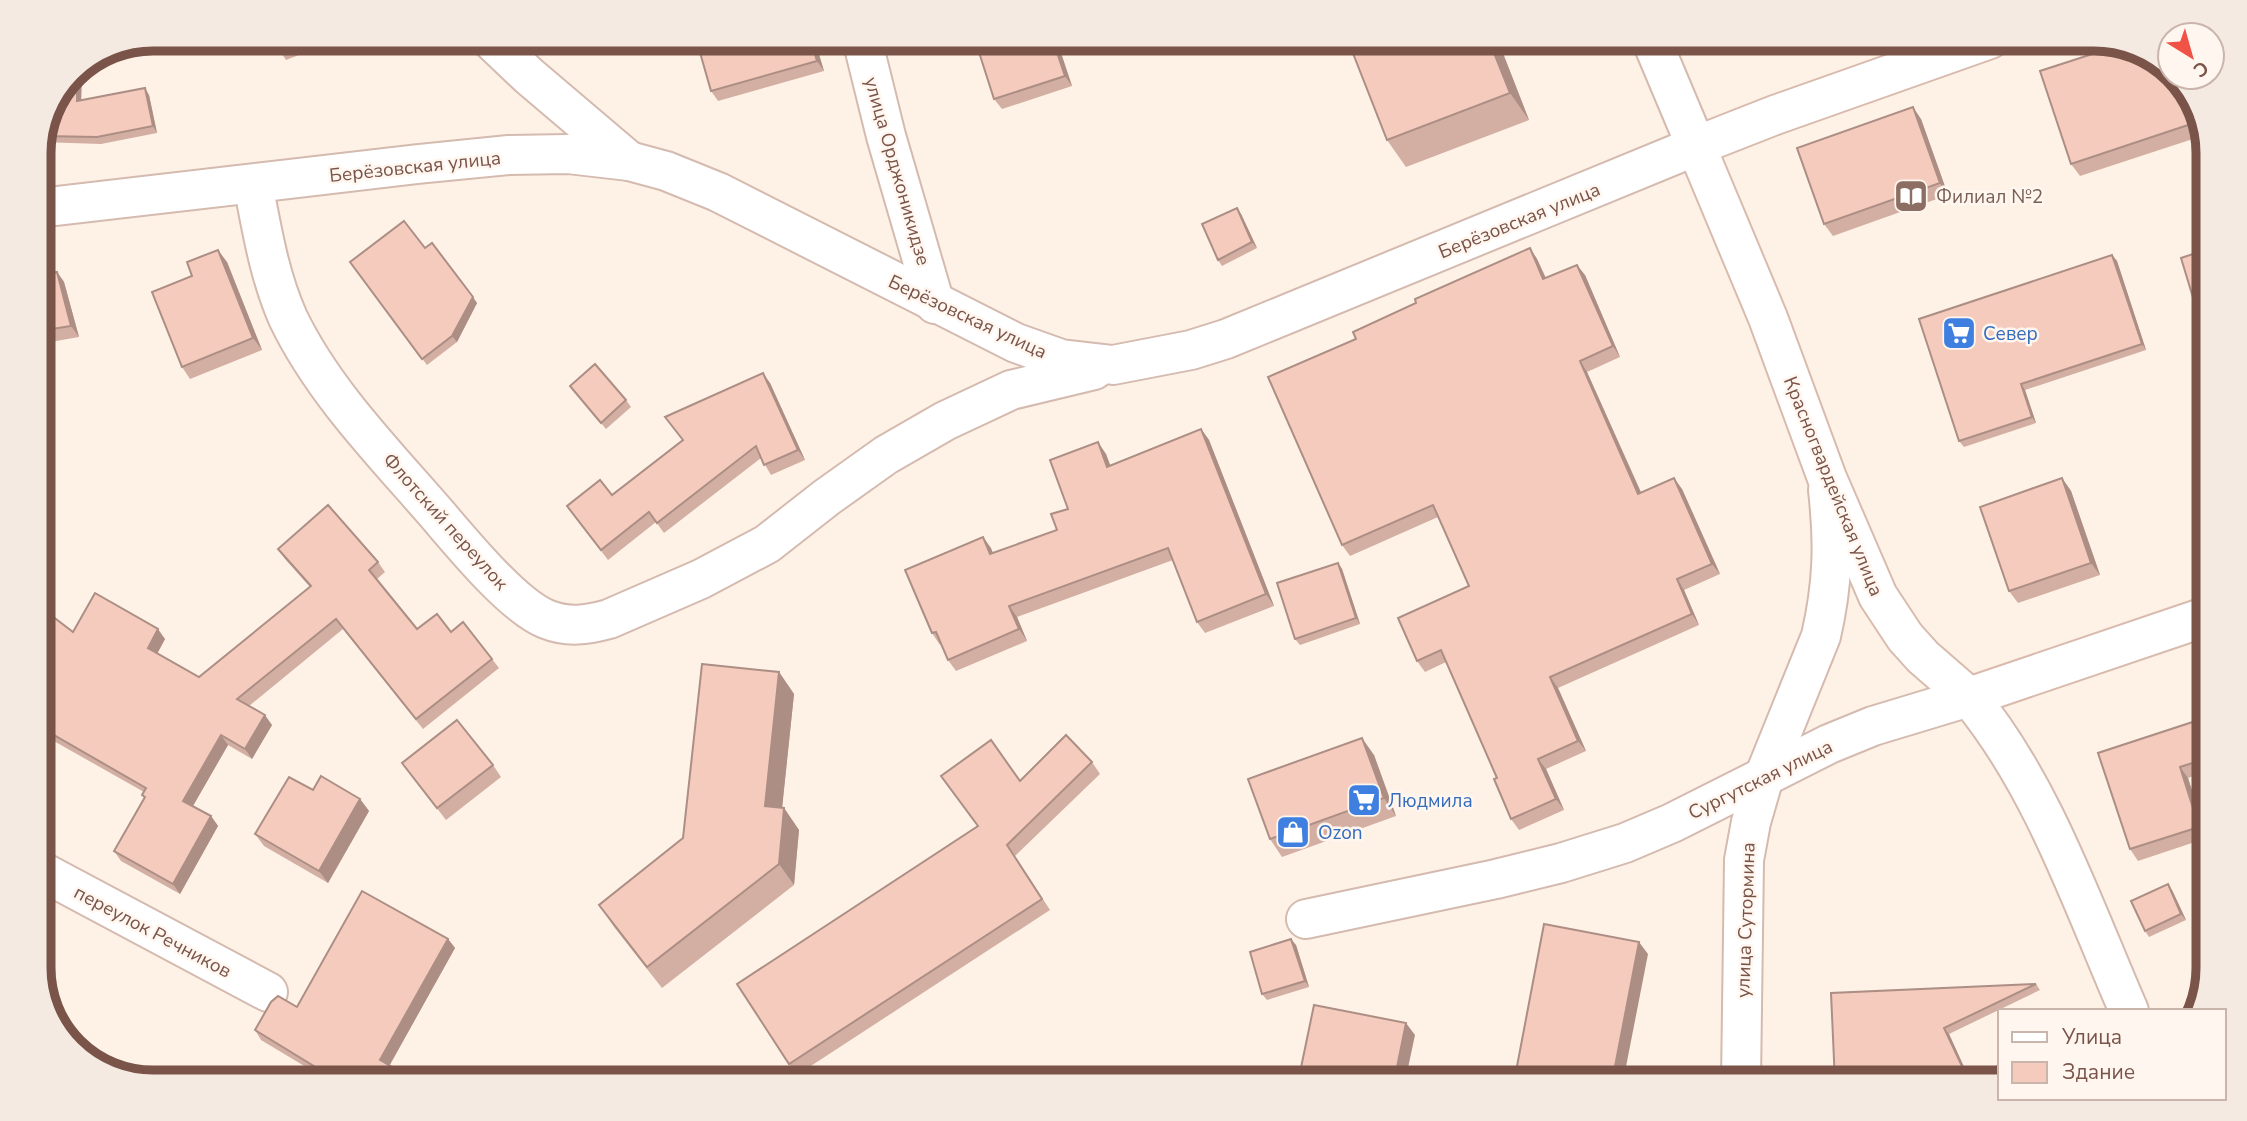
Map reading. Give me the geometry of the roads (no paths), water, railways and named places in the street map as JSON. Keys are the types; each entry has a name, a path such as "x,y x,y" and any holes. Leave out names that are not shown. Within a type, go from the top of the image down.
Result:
{"street":[{"path":"503,51 629,162"},
{"name":"улица Орджоникидзе","path":"865,51 886,136 935,303"},
{"name":"Красногвардейская улица","path":"1656,51 1768,318 1827,478 1878,596 1891,618 1923,657 1969,697 1993,727 2030,790 2128,1009"},
{"name":"Берёзовская улица","path":"51,207 509,156 568,154 629,162 666,171 718,192 1016,343 1061,359 1113,365 1191,350 1226,339 1696,146 1787,110 1953,51"},
{"name":"Флотский переулок","path":"253,184 269,267 289,318 312,360 337,396 470,552 522,604 545,619 566,625 588,625 609,619 736,562 767,544 886,455 945,421 1011,390 1113,365"},
{"name":"улица Сутормина","path":"1741,1070 1744,860 1764,777 1817,646 1827,611 1833,572 1833,538 1827,478"},
{"name":"Сургутская улица","path":"1306,919 1496,878 1612,847 1672,823 1829,744 1873,726 1969,697 2196,620"},
{"name":"переулок Речников","path":"51,876 268,992"}],"place":[{"name":"Филиал №2","path":"1911,196"},
{"name":"Север","path":"1959,333"},
{"name":"Людмила","path":"1364,800"},
{"name":"Ozon","path":"1293,832"}]}
